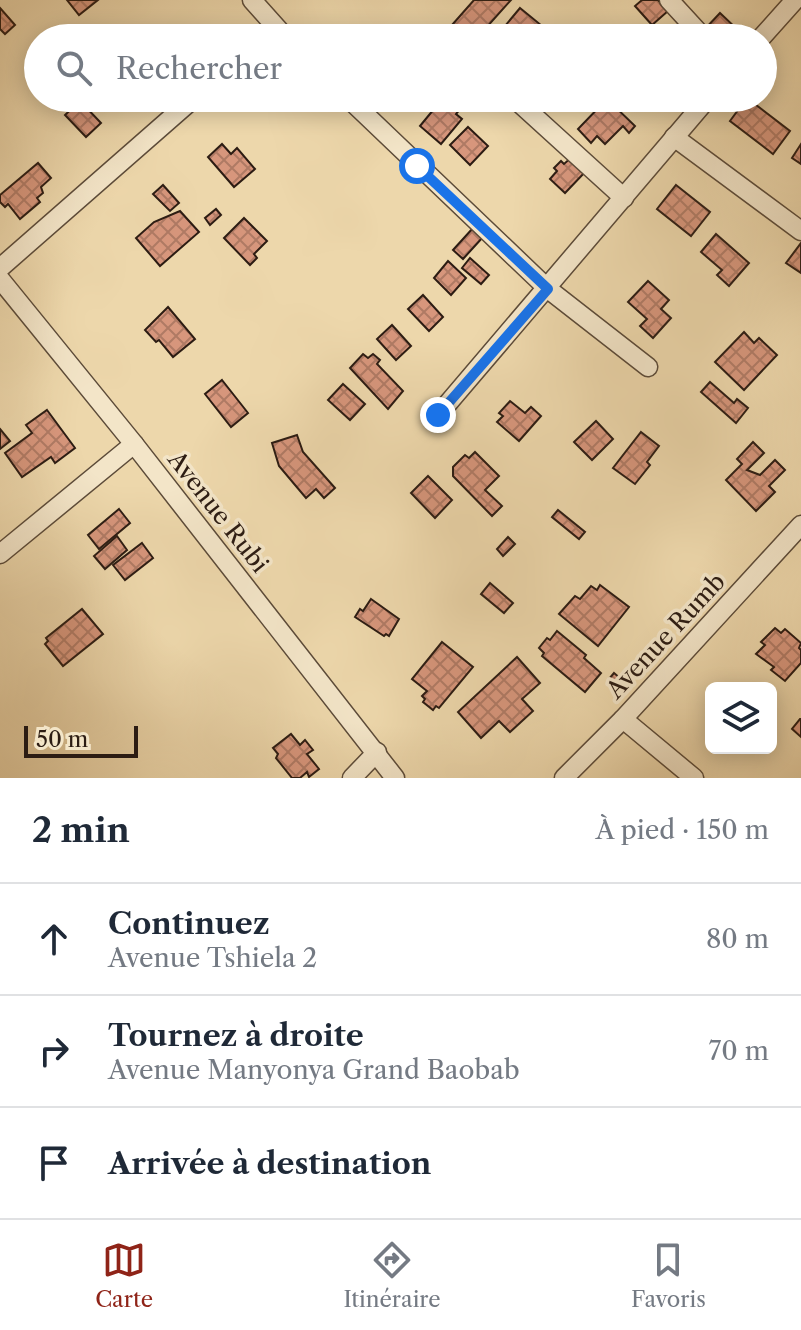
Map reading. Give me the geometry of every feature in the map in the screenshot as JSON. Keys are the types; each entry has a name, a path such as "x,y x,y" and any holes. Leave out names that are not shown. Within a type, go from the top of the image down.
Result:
{"street":[{"path":"669,0 691,24"},
{"path":"774,24 795,0"},
{"path":"256,2 269,24"},
{"path":"0,268 178,112"},
{"path":"363,112 548,289 648,367"},
{"path":"529,112 624,198"},
{"path":"438,415 696,112"},
{"path":"674,137 801,231"},
{"name":"Avenue Rubi","path":"0,279 134,444 395,778"},
{"path":"0,554 134,444"},
{"name":"Avenue Rumb","path":"564,778 623,719 801,525"},
{"path":"623,719 694,778"},
{"path":"352,778 377,752"}],"building":[{"path":"67,0 98,0 79,15"},
{"path":"474,0 511,0 490,24 453,24"},
{"path":"642,0 658,0 668,11 651,24 635,6"},
{"path":"0,8 15,25 5,34 0,29"},
{"path":"520,8 540,24 507,24"},
{"path":"720,13 732,24 710,24"},
{"path":"68,112 90,112 101,123 86,137 65,115"},
{"path":"432,112 458,112 456,114 462,119 441,144 420,126"},
{"path":"594,112 620,112 635,126 629,133 623,126 605,144 597,136 591,143 578,129"},
{"path":"737,112 765,112 790,131 773,154 730,121"},
{"path":"468,127 488,146 470,165 450,145"},
{"path":"222,144 231,154 237,148 255,169 234,187 208,157"},
{"path":"801,144 801,164 792,158"},
{"path":"573,156 587,170 565,193 550,179 561,161 564,164"},
{"path":"38,163 51,178 41,187 43,193 37,198 40,202 20,219 8,204 5,207 0,202 0,195"},
{"path":"163,185 179,203 170,211 153,194"},
{"path":"676,185 710,212 691,236 657,209"},
{"path":"216,209 221,215 210,225 205,218"},
{"path":"180,211 199,232 160,266 136,238 154,222"},
{"path":"244,218 267,241 254,254 257,258 250,265 224,238"},
{"path":"473,228 483,237 463,259 453,250"},
{"path":"716,234 749,263 729,286 717,275 722,270 701,252"},
{"path":"801,243 801,273 786,263"},
{"path":"470,258 489,275 481,284 462,268"},
{"path":"448,261 466,278 451,295 434,278"},
{"path":"648,281 669,300 661,309 671,318 653,338 640,326 647,319 628,302"},
{"path":"423,295 443,317 429,331 408,309"},
{"path":"168,307 195,339 173,357 159,340 156,342 145,330"},
{"path":"392,325 411,346 396,360 377,339"},
{"path":"744,332 754,343 759,338 777,355 744,390 715,362"},
{"path":"363,354 368,358 373,354 380,360 377,364 403,391 388,409 350,368"},
{"path":"222,380 248,413 231,427 205,394"},
{"path":"710,382 734,403 737,399 748,408 736,423 701,392"},
{"path":"343,384 365,404 350,420 328,400"},
{"path":"510,401 525,413 531,407 541,416 519,441 497,422 503,416 499,413"},
{"path":"47,410 75,448 55,463 51,457 22,477 5,453 32,433 26,425"},
{"path":"596,421 613,439 592,460 574,442"},
{"path":"0,429 10,441 0,449"},
{"path":"641,432 659,446 647,462 650,465 635,484 613,468"},
{"path":"297,435 303,452 335,488 324,498 316,489 306,498 279,466 272,443"},
{"path":"753,442 764,453 747,470 760,475 775,460 785,470 769,486 775,492 756,511 726,480 742,464 737,459"},
{"path":"475,452 499,476 485,490 502,506 492,516 453,476 453,467 465,455 469,458"},
{"path":"428,476 452,500 435,518 411,493"},
{"path":"119,509 130,523 99,549 88,535"},
{"path":"558,510 585,532 579,539 552,517"},
{"path":"117,536 127,550 105,569 94,556"},
{"path":"508,537 515,544 503,556 497,549"},
{"path":"142,543 153,558 125,580 113,565"},
{"path":"490,583 513,603 504,613 481,594"},
{"path":"600,585 629,607 598,646 559,614 575,596 580,599 591,586 597,590"},
{"path":"371,599 399,619 389,636 384,636 355,617"},
{"path":"82,609 103,634 63,666 45,644 48,641 46,638"},
{"path":"775,628 781,633 785,629 801,643 801,663 785,681 771,670 774,667 756,654 765,645 761,642"},
{"path":"557,631 586,655 584,658 601,673 585,692 542,656 544,653 539,648"},
{"path":"442,642 473,667 439,708 436,706 433,710 423,702 425,699 422,696 427,691 412,679"},
{"path":"517,657 540,683 522,699 533,711 510,732 499,721 481,738 458,712"},
{"path":"614,673 627,684 622,690 609,679"},
{"path":"801,719 801,737 792,729"},
{"path":"291,734 300,745 305,740 313,750 307,754 319,769 309,777 307,772 300,778 292,778 276,758 278,754 273,748"}],"route":[{"path":"417,166 548,289 438,415"}]}
